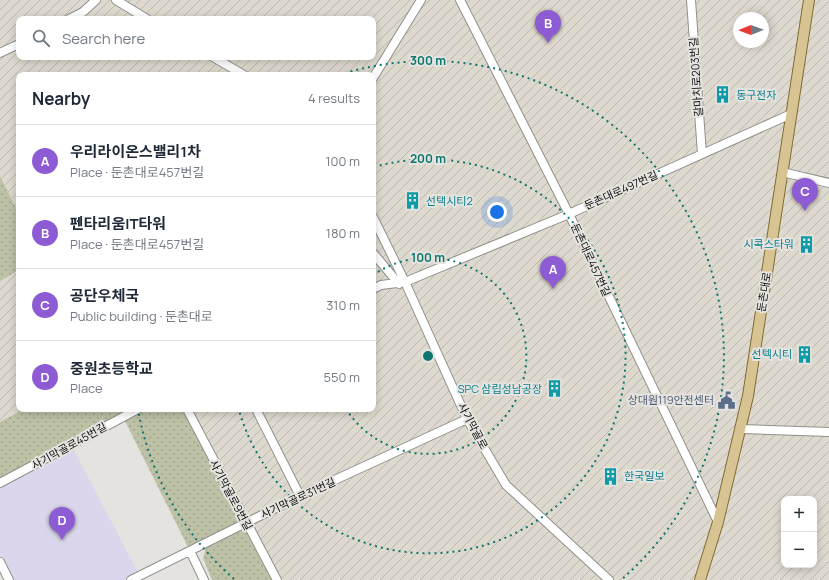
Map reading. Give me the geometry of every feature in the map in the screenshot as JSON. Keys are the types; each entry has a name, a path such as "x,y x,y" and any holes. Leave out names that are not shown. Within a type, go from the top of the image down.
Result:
{"main road":[{"name":"둔촌대로","path":"700,580 718,522 748,396 809,0"}],"street":[{"path":"75,16 83,12 96,0"},
{"path":"116,0 142,16"},
{"path":"376,73 421,0"},
{"name":"둔촌대로457번길","path":"460,0 569,214 718,522"},
{"name":"갈마치로203번길","path":"691,0 702,154"},
{"path":"0,53 16,45"},
{"path":"217,60 239,72"},
{"name":"둔촌대로497번길","path":"402,283 569,214 791,114"},
{"path":"782,172 829,183"},
{"name":"사기막골로","path":"376,224 402,283 467,419 506,485 608,580"},
{"path":"376,256 402,283"},
{"path":"376,288 381,285 402,283"},
{"name":"사기막골로45번길","path":"0,483 132,412"},
{"name":"사기막골로9번길","path":"189,412 277,580"},
{"path":"258,412 300,496"},
{"name":"사기막골로31번길","path":"130,580 300,496 467,419"},
{"path":"741,429 829,432"},
{"path":"190,551 204,580"},
{"path":"0,562 9,580"}],"shaded area":[{"path":"0,0 829,0 829,580 278,580 190,412 376,412 376,72 16,72 16,208 0,176"},
{"path":"16,272 16,412 18,412 0,422 0,281"},
{"path":"72,447 139,574 127,580 9,580 0,562 0,486"}],"green space":[{"path":"0,176 16,208 16,272 0,281"},
{"path":"18,412 134,412 0,481 0,422"},
{"path":"143,412 188,412 246,523 190,551 125,421"},
{"path":"235,529 248,533 274,580 212,580 203,558 207,544"}],"place":[{"name":"펜타리움IT타워","path":"548,43"},
{"name":"동구전자","path":"723,95"},
{"name":"선택시티2","path":"413,201"},
{"name":"공단우체국","path":"805,211"},
{"name":"시콕스타워","path":"807,244"},
{"name":"우리라이온스밸리1차","path":"553,289"},
{"name":"선텍시티","path":"805,354"},
{"name":"SPC 삼립성남공장","path":"555,389"},
{"name":"상대원119안전센터","path":"727,400"},
{"name":"한국일보","path":"611,476"},
{"name":"중원초등학교","path":"62,540"}]}
